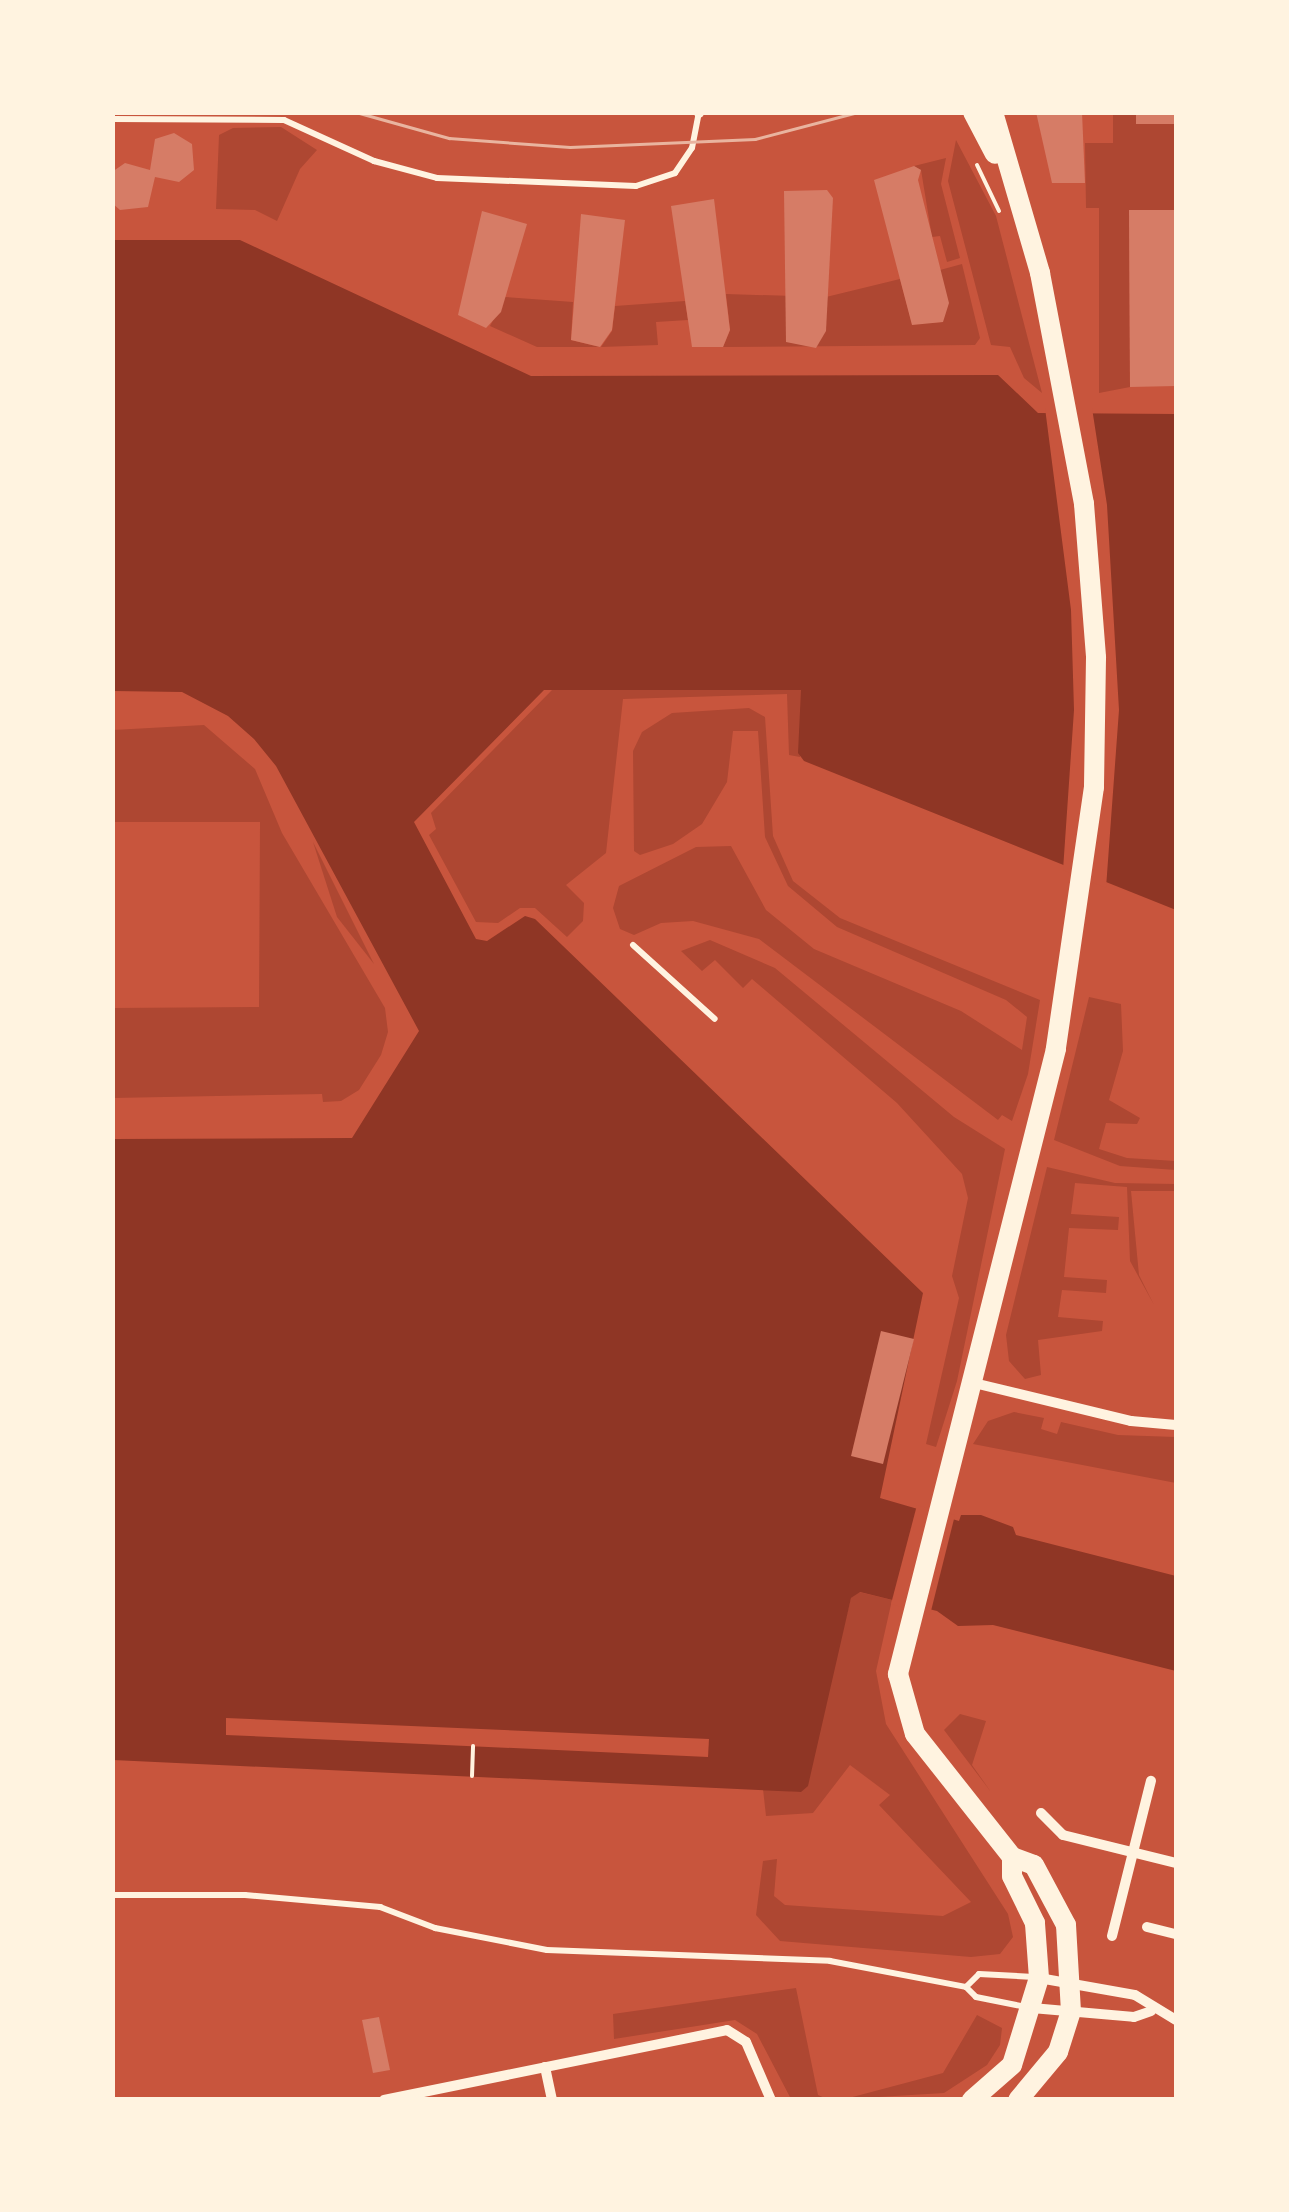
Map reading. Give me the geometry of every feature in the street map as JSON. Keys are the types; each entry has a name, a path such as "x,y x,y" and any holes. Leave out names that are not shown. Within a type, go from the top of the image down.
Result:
{"highway":[{"path":"974,112 1016,196"},
{"path":"993,112 1050,317 1084,504 1096,658 1094,786 1064,1008 974,1383 943,1484 898,1674 909,1724 1012,1857 1034,1865 1053,1896 1070,1946 1071,2011 1058,2052 1018,2100"},
{"path":"972,2100 1012,2064 1039,1978 1034,1923 1012,1876 1012,1857"}],"street":[{"path":"974,1383 1131,1421 1176,1424"},
{"path":"1112,1936 1151,1781"},
{"path":"1041,1813 1063,1835 1176,1863"},
{"path":"1147,1927 1176,1934"},
{"path":"1039,1978 1135,1996 1151,2011 1176,2020"},
{"path":"1032,2008 1134,2017 1151,2011"},
{"path":"389,2099 727,2030 746,2042 771,2100"},
{"path":"545,2067 552,2100"}],"lane":[{"path":"112,119 284,120 374,161 437,178 636,186 676,174 692,148 699,113"},
{"path":"633,945 715,1019"},
{"path":"112,1896 332,1901 380,1907 512,1945 688,1959 830,1962 966,1987 976,1997 1032,2008"},
{"path":"966,1987 979,1974 1039,1978"}],"path":[{"path":"985,182 1003,223"},
{"path":"472,1776 473,1746"}],"shaded area":[{"path":"1113,113 1136,113 1136,124 1176,124 1176,210 1129,211 1130,387 1099,393 1099,208 1086,208 1085,143 1113,143"},
{"path":"281,127 317,150 300,169 277,221 255,210 216,209 219,135 233,128"},
{"path":"956,140 996,216 1042,393 1024,378 1010,347 991,345 948,181"},
{"path":"946,158 941,184 960,258 947,262 940,236 932,237 921,170 914,166"},
{"path":"113,240 240,240 531,376 998,375 1038,413 1176,414 1176,910 804,761 798,753 801,690 544,690 414,822 476,939 487,941 525,916 535,919 923,1293 880,1498 959,1521 961,1515 981,1515 1013,1527 1016,1535 1176,1576 1176,1671 993,1625 958,1626 937,1611 860,1592 851,1598 808,1786 801,1792 113,1760 113,1139 352,1138 419,1031 276,766 254,739 228,716 182,692 113,691"},
{"path":"962,264 980,338 975,345 723,347 730,330 726,294 826,297 900,279 912,324 943,322 940,270"},
{"path":"505,297 573,302 571,340 600,347 537,347 490,326"},
{"path":"685,301 688,320 656,322 658,345 601,347 612,331 615,306"},
{"path":"552,690 802,690 800,757 789,755 787,694 623,699 606,853 566,885 584,903 583,921 567,937 535,908 520,908 498,923 476,922 429,835 436,829 431,813"},
{"path":"749,708 765,717 773,836 793,881 840,918 1040,1000 1028,1074 1012,1121 1002,1115 998,1120 759,939 693,921 661,923 634,935 620,929 613,908 619,886 696,847 731,846 766,910 814,949 961,1011 1022,1050 1027,1017 1006,1000 837,927 788,886 765,837 758,731 733,731 727,782 702,824 673,844 640,855 634,851 633,751 642,732 672,713"},
{"path":"204,725 255,769 282,833 385,1008 388,1032 381,1055 359,1090 341,1101 323,1102 322,1094 113,1098 113,1008 259,1007 260,822 113,822 113,730"},
{"path":"313,842 374,964 337,917"},
{"path":"710,940 775,968 954,1117 1005,1149 957,1381 936,1447 926,1444 959,1298 952,1276 968,1198 962,1174 897,1103 752,979 743,988 715,960 702,971 681,951"},
{"path":"1089,997 1121,1004 1123,1051 1109,1100 1140,1118 1137,1124 1106,1123 1099,1149 1127,1158 1176,1161 1176,1170 1120,1166 1054,1140"},
{"path":"1047,1167 1115,1183 1176,1184 1176,1191 1131,1191 1139,1275 1154,1305 1130,1261 1127,1187 1075,1183 1071,1214 1119,1217 1118,1230 1069,1228 1064,1277 1107,1280 1106,1293 1062,1290 1058,1317 1103,1321 1102,1331 1038,1340 1041,1375 1025,1379 1009,1361 1006,1335"},
{"path":"1014,1412 1044,1418 1041,1429 1057,1434 1061,1422 1118,1435 1176,1437 1176,1483 973,1444 988,1421"},
{"path":"859,1592 892,1600 876,1671 886,1724 1008,1914 1013,1937 1000,1954 971,1957 780,1941 756,1915 763,1861 777,1859 774,1896 785,1905 943,1916 971,1902 879,1805 890,1795 850,1765 813,1813 766,1816 763,1789 801,1792 851,1598"},
{"path":"960,1714 986,1721 972,1765 991,1792 944,1730"},
{"path":"796,1988 818,2095 827,2099 791,2099 757,2034 735,2020 614,2039 613,2014"},
{"path":"977,2015 1002,2028 1000,2045 987,2065 944,2093 845,2099 943,2073"}],"pier":[{"path":"1045,408 1092,408 1107,505 1119,710 1106,888 1063,870 1074,710 1071,610"},
{"path":"917,1505 955,1515 930,1615 891,1604"},
{"path":"226,1718 709,1739 708,1757 226,1735"}],"building":[{"path":"1036,112 1082,112 1085,183 1052,183"},
{"path":"1136,112 1176,112 1176,124 1136,124"},
{"path":"174,133 192,144 194,170 179,182 155,177 148,207 120,210 112,203 112,172 125,163 150,170 155,139"},
{"path":"914,166 921,170 918,180 949,303 943,322 912,325 874,180"},
{"path":"827,190 833,198 826,331 816,348 786,342 784,191"},
{"path":"714,199 730,330 723,347 692,347 671,206"},
{"path":"1129,210 1176,210 1176,386 1130,387"},
{"path":"482,211 527,224 501,312 486,328 458,315"},
{"path":"581,214 625,220 612,330 600,347 571,340"},
{"path":"881,1331 914,1339 883,1464 851,1456"},
{"path":"379,2017 390,2070 373,2073 362,2020"}],"tram line":[{"path":"356,112 449,138 570,147 755,139 858,112"}]}
